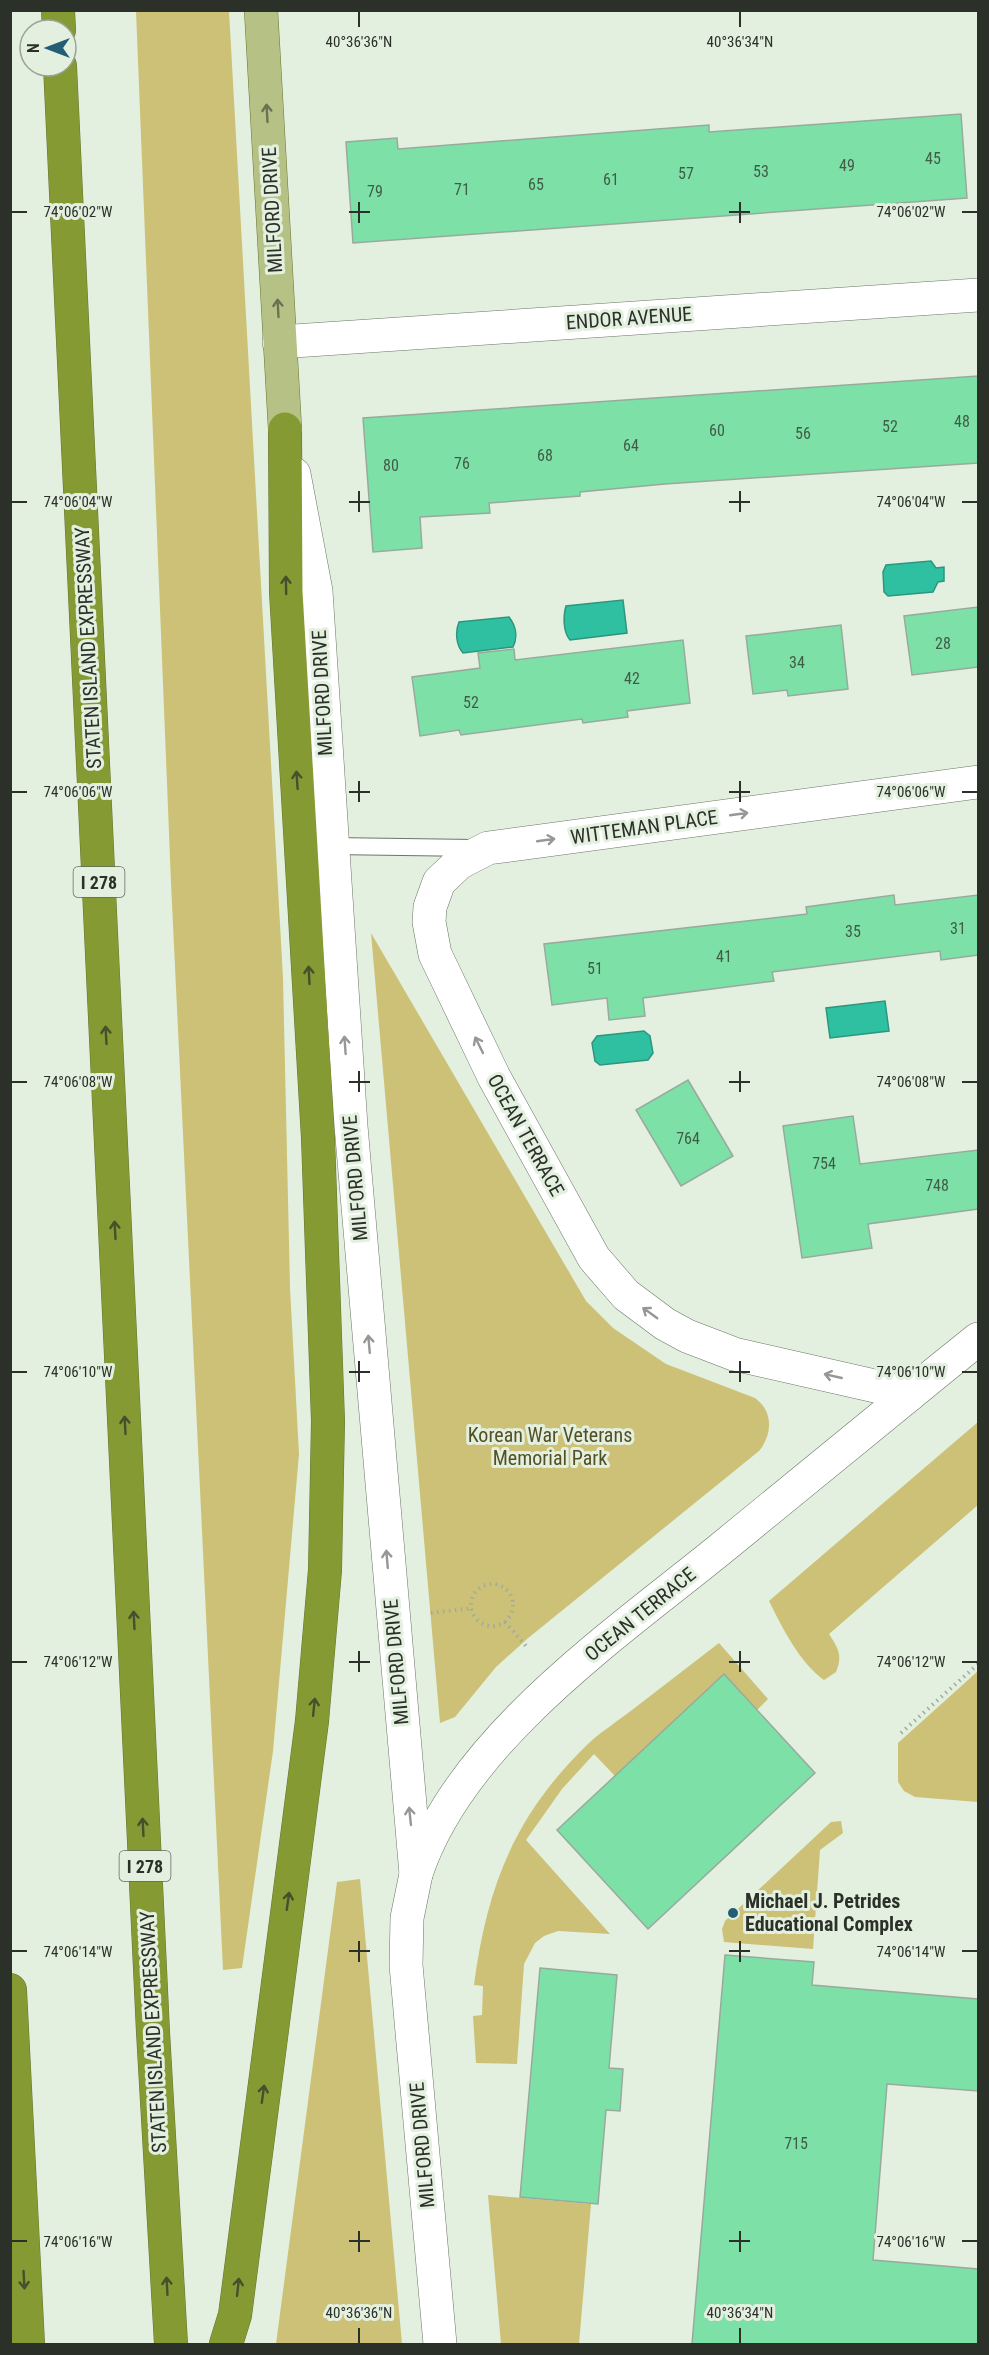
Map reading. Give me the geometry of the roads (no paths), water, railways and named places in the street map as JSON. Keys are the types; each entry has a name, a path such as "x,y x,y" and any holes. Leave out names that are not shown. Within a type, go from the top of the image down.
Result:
{"highway":[{"name":"STATEN ISLAND EXPRESSWAY","path":"61,78 153,2032 171,2344"},
{"path":"226,2344 235,2315 312,1721 322,1623 328,1493 318,1138 286,592 285,429"},
{"path":"10,1990 28,2344"}],"main road":[{"name":"MILFORD DRIVE","path":"261,10 285,429"}],"street":[{"name":"ENDOR AVENUE","path":"279,342 978,295"},
{"name":"MILFORD DRIVE","path":"285,429 316,591 331,846 363,1273 416,1874 407,1918 406,1965 440,2344"},
{"name":"WITTEMAN PLACE","path":"488,848 978,782"},
{"name":"OCEAN TERRACE","path":"488,848 459,863 439,882 430,915 435,954 494,1077 594,1258 626,1295 665,1324 687,1336 734,1353 910,1394"},
{"name":"OCEAN TERRACE","path":"416,1874 432,1831 454,1795 548,1692 978,1339"}],"lane":[{"path":"331,846 488,848"}],"place":[{"name":"Michael J. Petrides Educational Complex","path":"733,1913"}],"park label":[{"name":"Korean War Veterans Memorial Park","path":"550,1446"}]}
